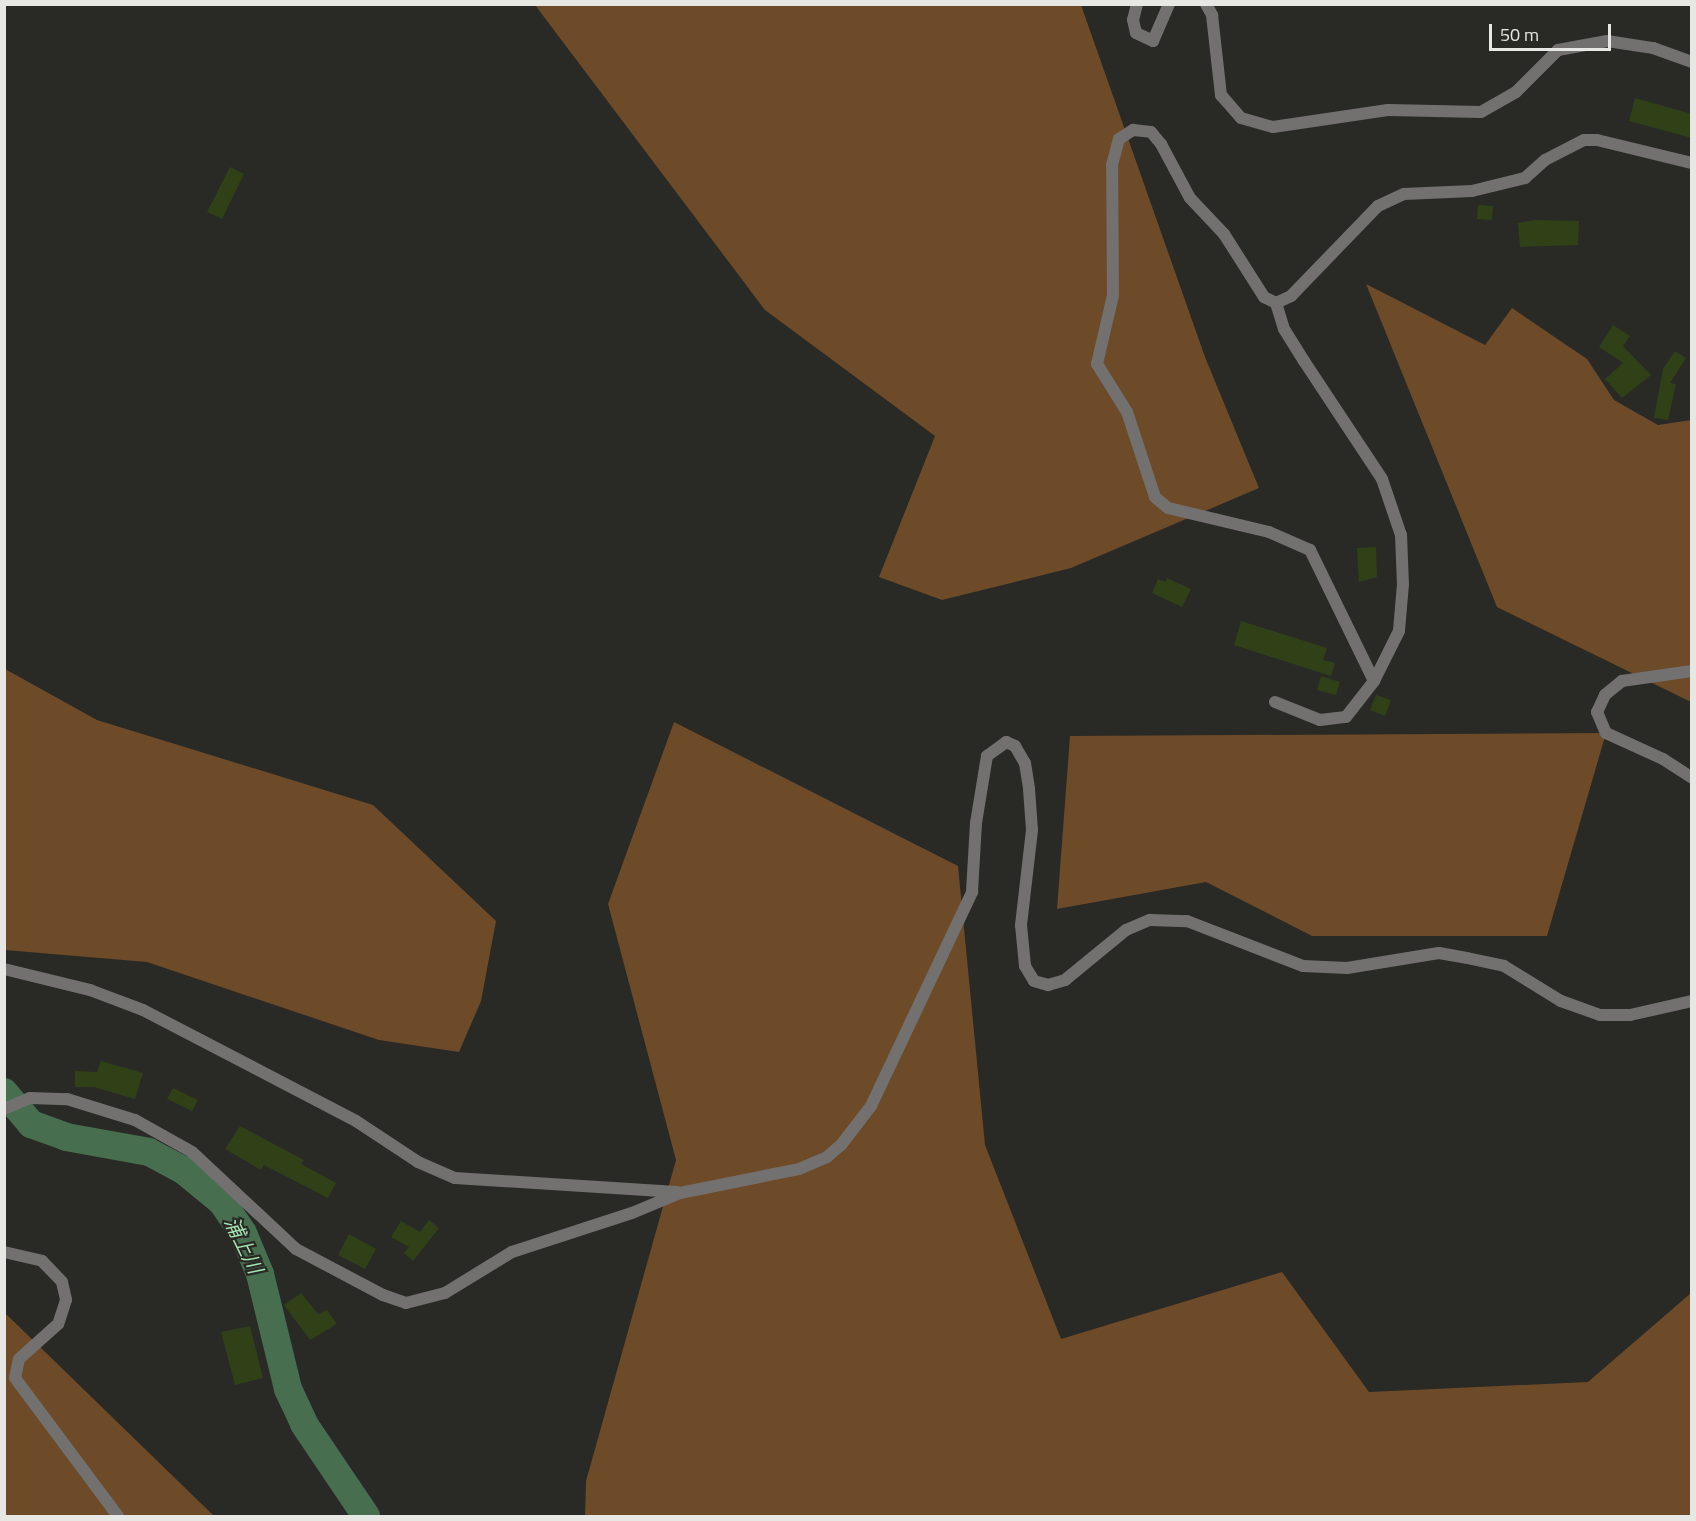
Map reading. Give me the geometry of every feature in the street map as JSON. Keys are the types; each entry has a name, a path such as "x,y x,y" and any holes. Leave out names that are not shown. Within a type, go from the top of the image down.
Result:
{"street":[{"path":"1137,4 1133,20 1136,33 1153,41 1170,4"},
{"path":"1206,4 1212,15 1221,96 1242,117 1273,128 1388,110 1481,112 1516,92 1558,50 1607,41 1653,48 1692,62"},
{"path":"1275,702 1320,720 1346,717 1374,681 1399,631 1403,584 1401,535 1382,480 1304,361 1276,303 1264,297 1224,234 1190,198 1151,132 1133,130 1119,139 1112,165 1113,295 1097,364 1127,412 1155,497 1168,508 1269,532 1310,550 1374,681"},
{"path":"1276,303 1291,296 1378,206 1404,194 1472,190 1525,178 1545,160 1584,140 1597,140 1692,163"},
{"path":"1692,671 1622,681 1605,694 1597,712 1606,733 1663,759 1692,778"},
{"path":"4,1109 30,1098 67,1099 135,1120 192,1152 296,1249 383,1295 406,1302 445,1293 513,1252 632,1213 680,1193 799,1168 827,1157 871,1106 972,892 976,823 987,756 1006,742 1015,746 1025,763 1029,789 1032,830 1021,925 1025,966 1034,981 1048,985 1065,980 1126,930 1150,920 1187,921 1304,966 1347,968 1439,953 1504,966 1562,1001 1600,1015 1630,1015 1692,1001"},
{"path":"4,969 90,990 142,1010 356,1121 418,1162 455,1178 680,1193"},
{"path":"4,1252 42,1261 62,1282 66,1300 58,1324 19,1359 15,1378 118,1516"}],"shaded area":[{"path":"535,5 1081,5 1205,357 1259,488 1071,568 942,600 879,577 935,436 765,310"},
{"path":"1366,284 1485,345 1512,308 1587,359 1614,400 1658,425 1691,420 1691,702 1497,607"},
{"path":"5,669 97,720 373,805 496,921 481,1001 459,1052 379,1040 147,962 5,950"},
{"path":"674,722 958,866 985,1145 1061,1339 1282,1272 1369,1392 1588,1382 1691,1293 1691,1516 585,1516 586,1481 676,1160 608,904"},
{"path":"1606,733 1547,936 1312,936 1206,882 1057,909 1070,736"},
{"path":"5,1313 214,1516 5,1516"}],"building":[{"path":"1635,98 1692,114 1692,138 1629,121"},
{"path":"230,167 244,174 222,219 207,212"},
{"path":"1478,205 1493,206 1492,220 1477,219"},
{"path":"1534,220 1579,221 1578,245 1520,247 1518,223"},
{"path":"1613,325 1630,336 1623,346 1651,375 1622,398 1605,379 1623,363 1599,347"},
{"path":"1675,351 1686,358 1670,383 1676,384 1668,420 1654,418 1663,369"},
{"path":"1376,547 1377,577 1359,582 1357,548"},
{"path":"1167,578 1191,589 1182,607 1152,593 1158,579 1166,582"},
{"path":"1241,621 1327,648 1323,660 1335,663 1331,676 1234,645"},
{"path":"1321,676 1340,682 1336,695 1317,690"},
{"path":"1376,695 1391,700 1385,716 1370,710"},
{"path":"101,1061 143,1073 135,1099 94,1087 75,1087 75,1071 97,1072"},
{"path":"173,1088 198,1100 192,1111 167,1099"},
{"path":"240,1126 304,1160 301,1164 336,1183 328,1198 264,1165 261,1170 225,1149"},
{"path":"429,1220 439,1228 413,1261 404,1253 409,1247 391,1237 401,1221 420,1232"},
{"path":"349,1234 376,1249 365,1269 338,1255"},
{"path":"301,1293 318,1314 327,1310 337,1324 310,1340 284,1305"},
{"path":"250,1326 263,1378 235,1385 221,1332"}],"waterway":[{"name":"浦上川","path":"4,1092 31,1124 66,1137 149,1152 183,1170 222,1202 243,1233 260,1274 288,1389 304,1424 366,1516"}]}
